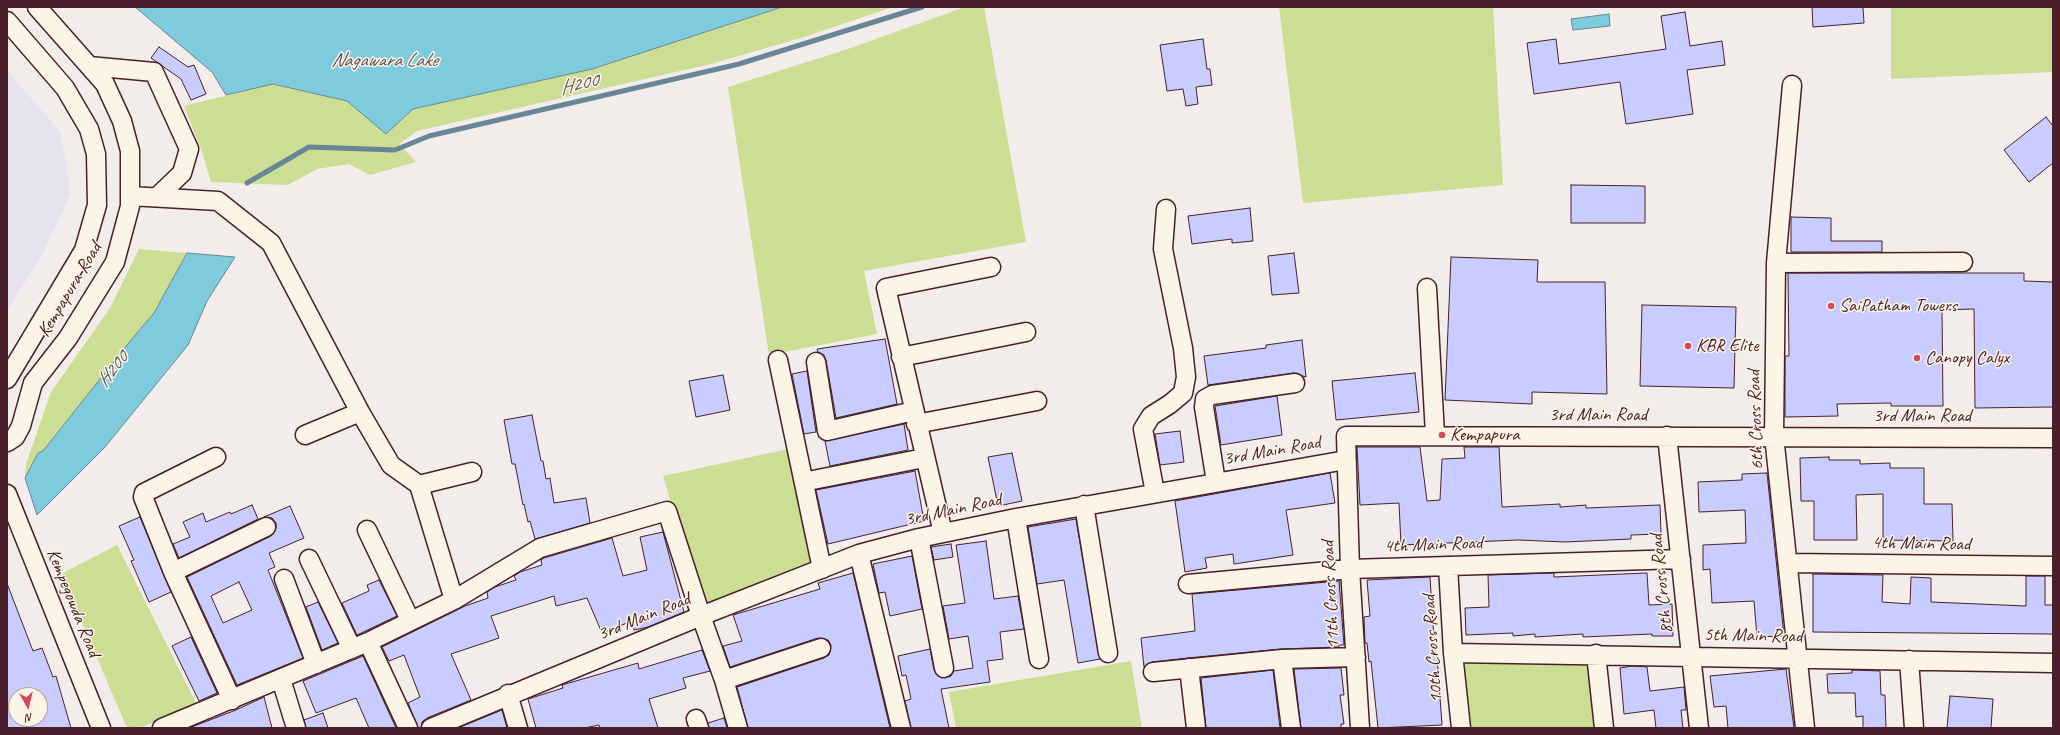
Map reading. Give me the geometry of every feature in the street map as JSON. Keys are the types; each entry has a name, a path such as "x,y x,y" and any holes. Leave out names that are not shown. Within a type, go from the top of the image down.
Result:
{"street":[{"name":"Kempapura Road","path":"7,442 15,437 21,426 34,383 68,338 115,262 130,206 130,151 122,121 105,84 37,7"},
{"name":"Kempapura Road","path":"7,21 65,88 89,129 96,154 97,205 84,250 7,379"},
{"path":"89,66 154,72 189,149 182,173 158,196"},
{"name":"6th Cross Road","path":"1792,85 1776,263 1774,436 1805,728"},
{"path":"130,196 218,201 271,243 360,412 391,465 419,485 454,600"},
{"path":"1155,493 1143,429 1151,416 1170,404 1183,393 1186,377 1183,348 1163,249 1166,209"},
{"path":"1776,263 1963,262"},
{"path":"943,533 924,458 886,288 991,267"},
{"path":"1427,288 1435,435"},
{"path":"902,357 1026,332"},
{"path":"778,360 822,569"},
{"path":"816,362 827,431 1037,401"},
{"path":"1216,482 1204,407 1205,399 1212,395 1295,383"},
{"path":"305,435 360,412"},
{"name":"3rd Main Road","path":"431,728 508,694 859,554 919,538 1016,518 1346,460 1346,436 1435,435 2053,438"},
{"name":"8th Cross Road","path":"1667,436 1699,728"},
{"path":"216,457 144,493 143,497 173,572 232,700"},
{"path":"813,480 924,458"},
{"name":"11th Cross Road","path":"1346,460 1350,569 1360,728"},
{"path":"419,485 472,472"},
{"name":"Kempegowda Road","path":"7,495 101,728"},
{"path":"1084,505 1108,653"},
{"path":"162,728 368,642 410,620 454,600 540,548 667,511 701,616 724,680 738,728"},
{"path":"1016,518 1039,659"},
{"path":"173,572 266,527"},
{"path":"367,530 410,620"},
{"path":"919,538 944,668"},
{"path":"859,554 901,728"},
{"path":"309,559 352,649"},
{"name":"4th Main Road","path":"1188,584 1350,569 1681,559"},
{"name":"4th Main Road","path":"1788,563 2053,566"},
{"name":"10th Cross Road","path":"1448,566 1453,652 1461,728"},
{"path":"284,579 316,664"},
{"path":"368,642 408,728"},
{"path":"724,680 821,648"},
{"name":"5th Main Road","path":"1453,652 2053,662"},
{"path":"1596,654 1604,728"},
{"path":"1153,672 1282,659 1356,657"},
{"path":"1282,659 1291,728"},
{"path":"1909,660 1914,728"},
{"path":"1189,668 1196,728"},
{"path":"281,679 296,728"},
{"path":"508,694 518,728"}],"shaded area":[{"path":"7,70 61,133 71,194 40,259 7,310"}],"green space":[{"path":"782,7 893,7 801,38 711,64 417,131 399,144 416,162 370,175 349,164 317,169 288,185 211,182 202,152 184,106 273,84 347,101 386,134 413,109 592,69"},
{"path":"965,7 984,7 1026,242 864,271 877,334 769,355 728,87 845,50"},
{"path":"1279,7 1493,7 1503,185 1303,203"},
{"path":"1891,7 2053,7 2053,72 1891,79"},
{"path":"139,249 187,253 154,313 43,451 38,453 25,478 26,464 51,392 110,308"},
{"path":"788,449 816,565 702,608 663,476"},
{"path":"117,545 196,703 140,728 127,728 61,574"},
{"path":"1131,661 1142,728 956,728 949,692"},
{"path":"1459,662 1591,662 1598,728 1467,728"}],"water":[{"name":"Nagawara Lake","path":"135,7 782,7 592,69 413,109 386,134 347,101 273,84 226,95 212,72"},
{"path":"1609,14 1610,26 1573,30 1571,19"},
{"path":"187,253 235,257 207,301 188,345 105,447 37,515 25,478 38,453 43,451 154,313"}],"building":[{"path":"1812,7 1863,7 1864,23 1813,27"},
{"path":"1685,12 1690,46 1722,41 1725,65 1687,70 1693,114 1626,124 1620,82 1534,94 1527,43 1556,39 1559,64 1666,49 1661,16"},
{"path":"1203,39 1207,69 1210,69 1212,85 1196,87 1198,104 1186,106 1183,89 1167,91 1160,45"},
{"path":"159,47 188,67 194,65 206,94 191,100 181,79 151,58"},
{"path":"2046,117 2053,126 2053,163 2029,182 2004,150"},
{"path":"1571,185 1645,186 1645,223 1571,223"},
{"path":"1250,208 1253,241 1232,243 1232,239 1192,244 1188,216"},
{"path":"1791,217 1831,218 1831,241 1882,241 1882,252 1791,252"},
{"path":"1294,253 1299,293 1272,295 1268,256"},
{"path":"1451,257 1538,260 1537,282 1605,282 1607,394 1532,392 1532,404 1445,400"},
{"path":"1788,273 2024,273 2024,281 2053,282 2053,407 1975,408 1974,309 1942,310 1943,406 1891,406 1891,403 1837,404 1838,416 1785,417 1785,356 1789,356"},
{"name":"KBR Elite","path":"1642,305 1736,307 1734,388 1640,386"},
{"path":"885,339 897,404 836,418 826,360 824,355 818,352 817,349"},
{"path":"1302,340 1306,377 1294,373 1208,385 1204,356 1266,348 1266,345"},
{"path":"807,371 816,432 804,434 792,374"},
{"path":"1415,373 1419,412 1336,420 1332,381"},
{"path":"723,375 730,410 696,417 689,381"},
{"path":"1277,396 1282,435 1221,445 1215,406"},
{"path":"532,415 541,461 543,461 546,479 550,478 554,503 586,498 590,523 535,539 530,521 528,522 524,504 523,505 515,464 512,464 504,420"},
{"path":"904,424 908,450 830,466 825,441"},
{"path":"1180,431 1184,462 1160,465 1155,434"},
{"path":"1357,447 1420,447 1427,501 1440,500 1442,459 1465,458 1464,447 1499,447 1502,507 1560,504 1560,507 1586,505 1586,508 1660,505 1661,534 1631,535 1631,539 1565,542 1518,540 1401,545 1399,503 1360,505"},
{"path":"1012,453 1022,501 998,506 988,457"},
{"path":"1829,457 1829,460 1860,460 1860,464 1890,463 1890,468 1924,468 1924,504 1952,504 1953,541 1883,540 1883,494 1856,495 1857,540 1814,540 1814,501 1801,501 1800,458"},
{"path":"915,471 924,521 828,544 816,490"},
{"path":"1330,473 1335,503 1286,510 1293,555 1234,564 1233,554 1205,558 1207,568 1185,572 1175,501"},
{"path":"1767,473 1784,636 1757,637 1754,601 1712,603 1710,569 1703,570 1703,545 1746,543 1745,510 1699,512 1698,482 1742,480 1742,474"},
{"path":"252,505 258,519 179,558 173,544 190,537 183,522 203,513 206,522"},
{"path":"290,506 304,538 269,553 275,567 268,570 303,658 237,685 187,577 271,536 276,528 276,523 272,518 264,517","holes":["239,582 252,610 223,623 211,596"]},
{"path":"140,517 171,592 149,602 131,561 134,560 119,526"},
{"path":"1076,519 1100,659 1078,663 1064,580 1037,584 1028,527"},
{"path":"663,532 684,612 648,627 634,630 632,621 602,633 587,598 556,606 554,596 491,616 499,638 451,654 471,700 427,718 422,722 421,728 418,728 408,703 420,697 404,655 389,661 382,647 465,606 488,598 487,592 495,587 516,580 514,576 520,572 542,565 541,560 544,558 612,538 623,576 647,570 640,537"},
{"path":"986,541 994,599 1018,596 1024,629 1000,632 1003,659 987,661 990,682 941,689 949,728 911,728 905,701 911,699 906,675 902,676 898,656 930,649 934,670 941,678 951,676 954,671 973,668 968,636 949,639 943,606 965,603 956,545"},
{"path":"951,544 953,557 934,560 931,547"},
{"path":"912,556 922,609 890,616 885,592 879,593 873,564"},
{"path":"853,573 890,728 748,728 737,687 824,658 829,655 831,645 828,640 818,638 730,667 723,646 742,641 733,615 820,589 818,583"},
{"path":"1554,573 1554,577 1647,573 1649,605 1672,604 1673,636 1652,636 1652,634 1583,637 1583,634 1535,637 1535,634 1513,636 1513,633 1466,635 1465,608 1489,607 1488,575"},
{"path":"1813,574 1883,575 1882,602 1910,604 1911,577 1931,578 1931,602 2026,606 2026,576 2045,576 2045,605 2053,605 2053,634 1813,632"},
{"path":"1430,577 1435,656 1437,656 1442,725 1378,728 1371,661 1369,662 1367,643 1365,643 1364,617 1370,616 1367,580"},
{"path":"379,580 397,616 357,635 342,603 369,591 367,585"},
{"path":"1339,581 1344,645 1339,645 1339,647 1281,649 1188,658 1152,662 1144,667 1141,638 1195,631 1192,594"},
{"path":"7,586 33,651 42,648 53,677 56,676 71,728 7,728"},
{"path":"318,602 338,643 322,650 306,607"},
{"path":"191,637 217,693 199,701 172,646"},
{"path":"702,650 710,671 683,678 686,688 649,699 658,728 600,728 599,725 585,728 536,728 528,699 563,688 562,685 638,663 639,669"},
{"path":"363,656 396,728 369,728 356,698 316,713 303,681"},
{"path":"1632,666 1647,667 1650,691 1684,687 1686,710 1681,710 1683,728 1656,728 1654,710 1624,714 1620,668"},
{"path":"1341,668 1344,695 1340,695 1344,724 1341,724 1341,728 1301,728 1294,669"},
{"path":"1786,669 1794,728 1728,728 1726,706 1714,707 1710,676"},
{"path":"1273,670 1280,728 1206,728 1201,678"},
{"path":"1852,670 1880,671 1881,695 1885,695 1886,728 1863,728 1863,716 1856,717 1855,693 1828,693 1827,674 1852,673"},
{"path":"1950,696 1993,699 1991,728 1947,728"},
{"path":"264,697 272,728 189,728 236,710"},
{"path":"502,710 507,728 458,728"},
{"path":"323,713 328,728 306,728 304,720"},
{"path":"724,718 727,728 709,728 708,723"}],"waterway":[{"name":"H200","path":"247,183 309,147 395,150 429,136 739,64 922,7"}],"place":[{"name":"SaiPatham Towers","path":"1831,306"},
{"name":"KBR Elite","path":"1688,346"},
{"name":"Canopy Calyx","path":"1917,358"},
{"name":"Kempapura","path":"1442,435"}]}
